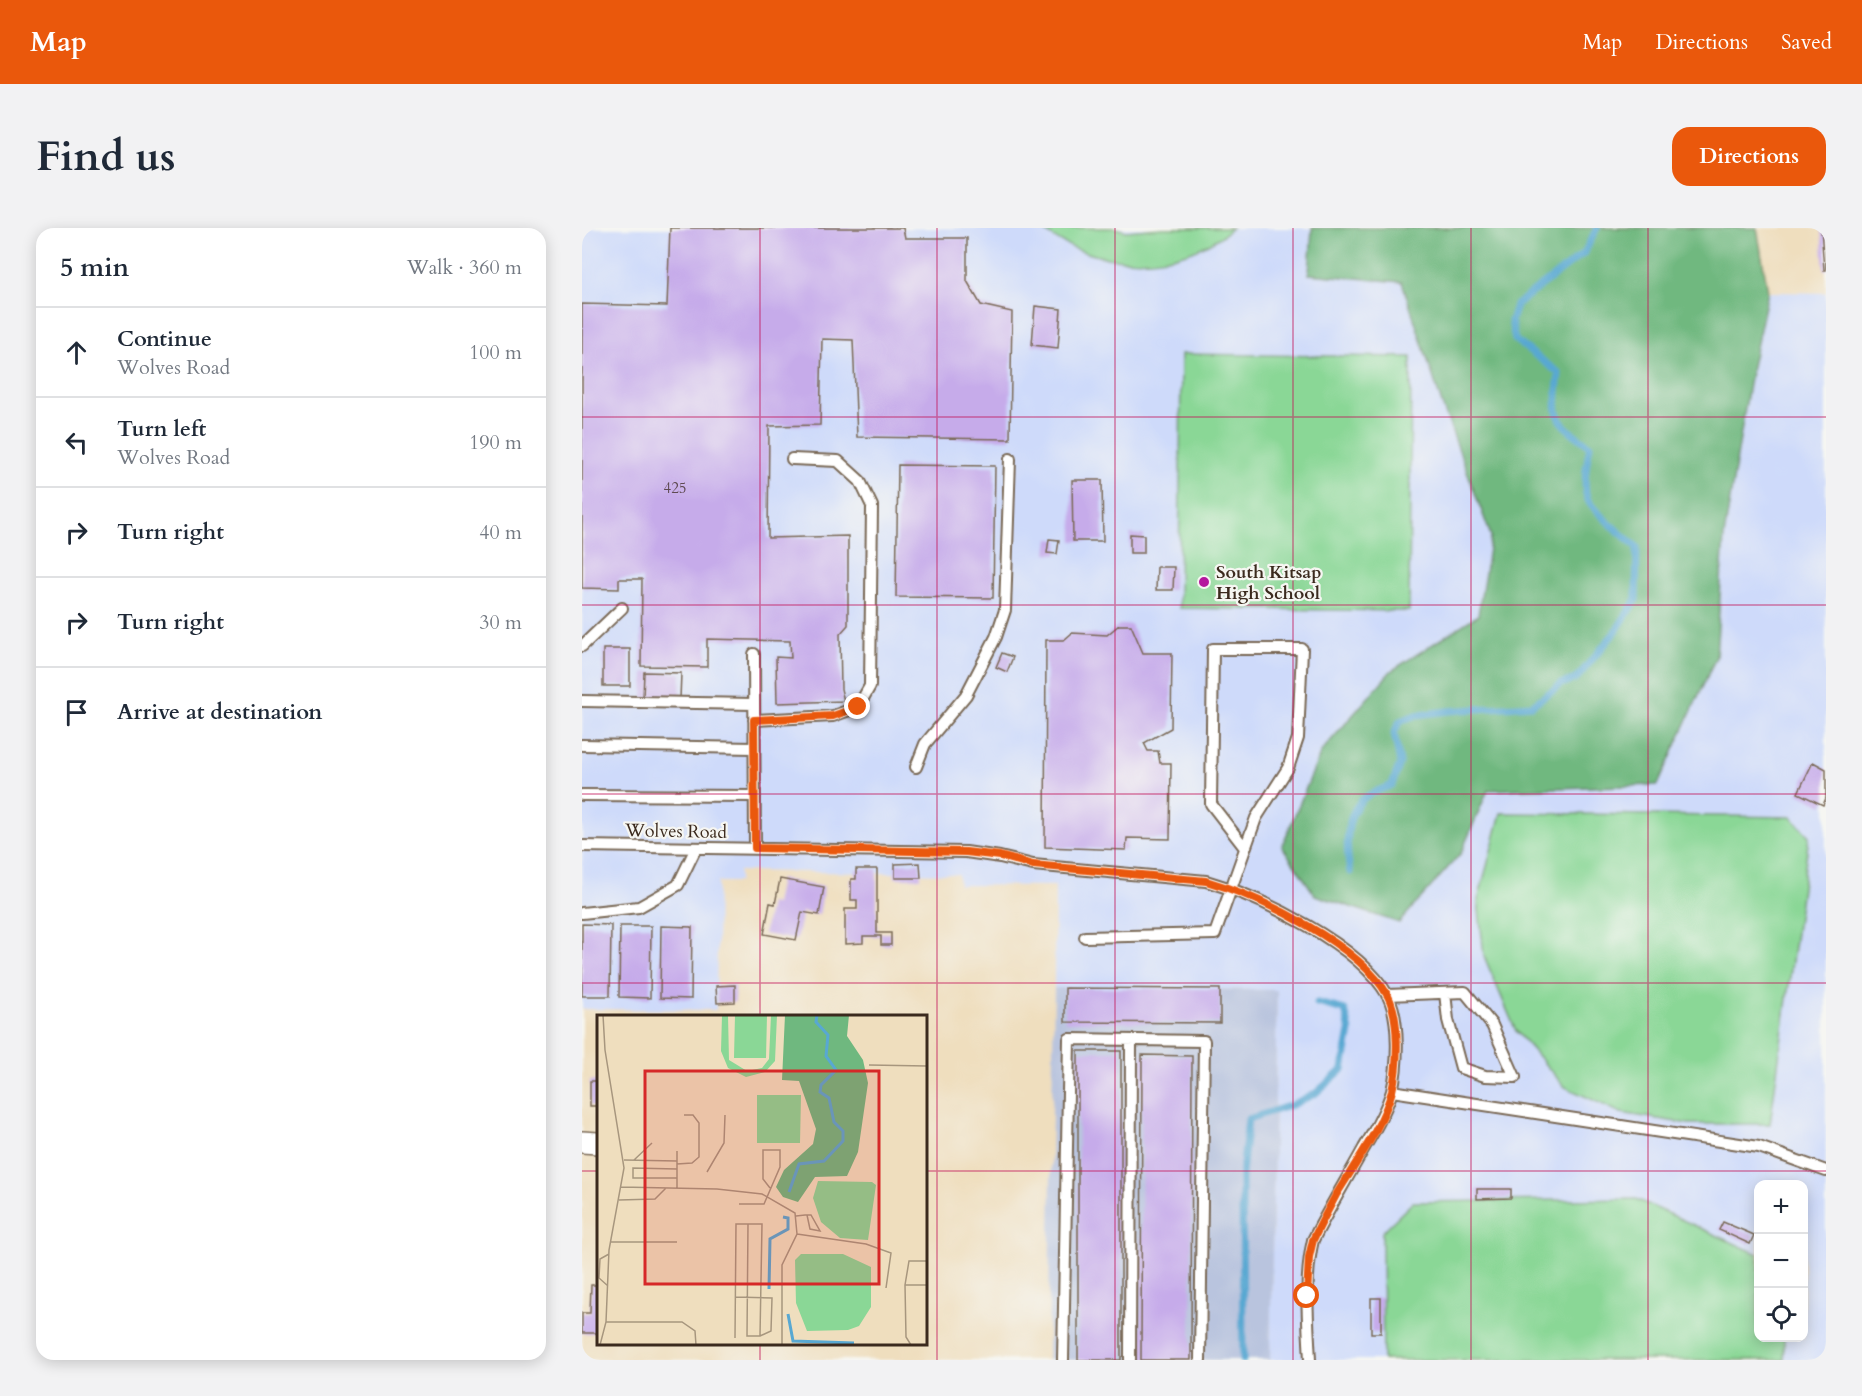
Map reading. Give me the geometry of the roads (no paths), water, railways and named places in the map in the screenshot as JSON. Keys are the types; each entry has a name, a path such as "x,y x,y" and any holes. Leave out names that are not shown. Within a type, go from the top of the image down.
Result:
{"lane":[{"path":"754,720 833,716 858,707 870,686 872,506 860,481 838,461 792,459"},
{"path":"916,767 925,744 966,695 996,637 1005,610 1010,459"},
{"path":"582,646 622,608"},
{"path":"1085,937 1215,934 1256,818 1288,768 1299,738 1302,650 1213,649 1212,804 1245,848"},
{"path":"754,654 755,848"},
{"path":"582,701 754,704"},
{"path":"582,745 754,748"},
{"path":"582,795 755,796"},
{"name":"Wolves Road","path":"582,846 966,852 1000,856 1033,865 1206,881 1231,888 1295,918 1353,957 1379,983 1387,996 1394,1016 1396,1058 1392,1091 1380,1120 1313,1240 1309,1257 1307,1296 1310,1360"},
{"path":"582,913 639,907 678,885 696,848"},
{"path":"1387,996 1445,993 1465,992 1492,1025 1515,1077 1485,1076 1461,1068 1448,1020 1445,993"},
{"path":"1063,1360 1069,1040 1204,1041 1200,1360"},
{"path":"1130,1360 1131,1040"},
{"path":"1392,1091 1759,1147 1826,1171"}],"waterway":[{"path":"1350,872 1347,844 1349,825 1356,807 1362,800 1392,785 1400,763 1394,733 1400,721 1416,715 1448,711 1532,705 1561,684 1576,679 1616,631 1636,600 1637,547 1602,516 1587,498 1585,480 1590,446 1568,429 1558,417 1556,400 1559,373 1515,340 1511,321 1516,305 1584,253 1597,228"},
{"path":"1243,1360 1242,1174 1248,1119 1292,1105 1316,1093 1343,1069 1350,1031 1345,1010 1317,1003"}],"place":[{"name":"South Kitsap High School","path":"1204,582"}]}
